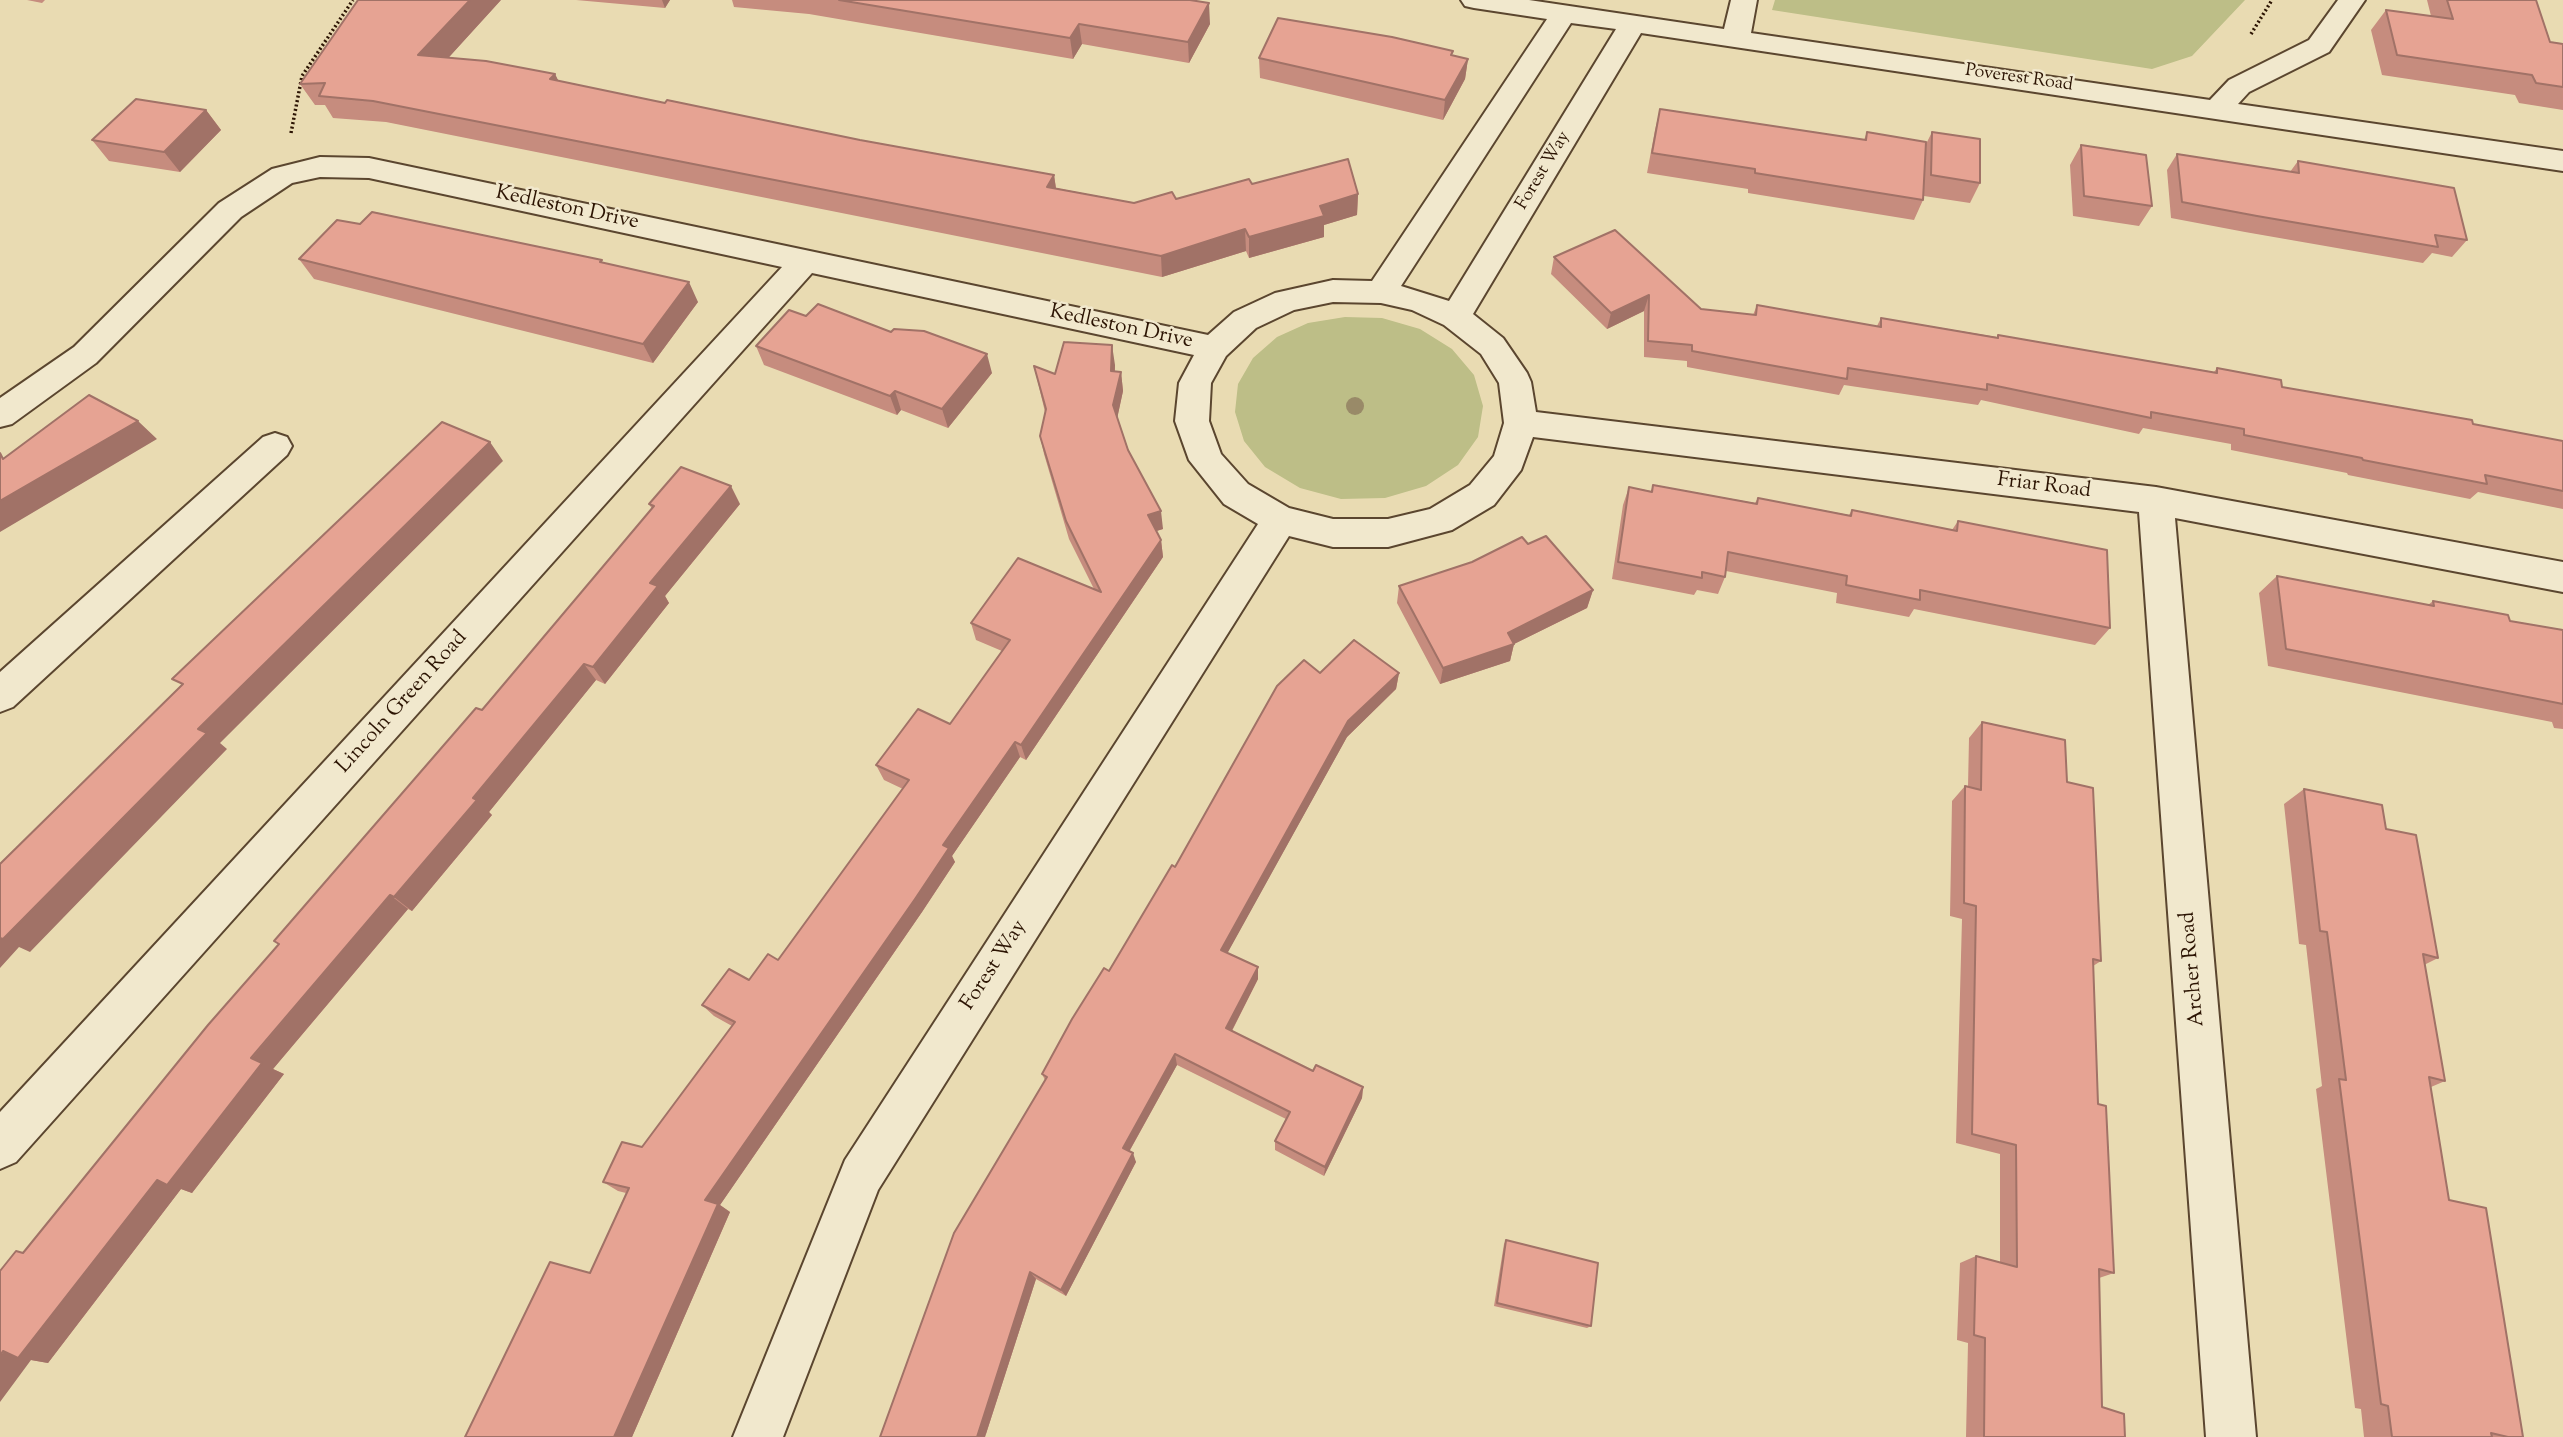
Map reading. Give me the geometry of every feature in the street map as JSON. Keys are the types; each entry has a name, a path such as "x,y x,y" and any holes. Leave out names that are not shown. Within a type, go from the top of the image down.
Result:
{"street":[{"name":"Poverest Road","path":"1474,0 2218,108 2563,162"},
{"path":"1736,37 1744,0"},
{"path":"2218,108 2239,86 2319,47 2352,0"},
{"path":"1381,292 1564,13"},
{"name":"Forest Way","path":"1455,317 1633,24"},
{"name":"Kedleston Drive","path":"0,415 85,355 230,210 282,176 320,167 369,168 1214,348"},
{"name":"Lincoln Green Road","path":"0,1146 806,260"},
{"path":"1332,291 1381,292 1420,302 1455,317 1492,346 1514,382 1521,423 1509,461 1482,495 1440,520 1388,533 1333,533 1280,520 1236,494 1206,460 1192,421 1195,383 1214,348 1245,320 1286,301 1332,291"},
{"name":"Friar Road","path":"1521,423 2156,501 2563,577"},
{"path":"0,696 275,446"},
{"name":"Archer Road","path":"2156,501 2231,1437"},
{"name":"Forest Way","path":"758,1437 861,1176 1280,520"}],"path":[{"path":"282,176 302,76 353,0"}],"green space":[{"path":"1775,0 2245,0 2192,56 2152,69 1772,10"},
{"path":"1345,317 1382,318 1420,329 1452,349 1474,375 1483,406 1478,437 1458,465 1426,486 1385,498 1341,499 1300,488 1265,467 1244,441 1235,412 1238,384 1253,358 1277,337 1308,323"}],"building":[{"path":"358,0 470,0 418,55 486,61 555,74 550,79 1054,175 1047,187 1134,203 1172,192 1176,199 1249,179 1252,184 1348,159 1358,194 1320,206 1324,216 1249,237 1245,229 1161,256 373,101 319,96 325,83 300,84"},
{"path":"839,0 1190,0 1209,3 1188,42 1079,24 1070,38"},
{"path":"2447,0 2536,0 2550,42 2563,44 2563,87 2536,83 2532,75 2397,55 2386,10 2453,19"},
{"path":"1278,18 1392,37 1453,51 1451,55 1468,59 1445,100 1259,58"},
{"path":"136,99 206,110 164,152 92,140"},
{"path":"1660,109 1866,140 1867,132 1926,142 1923,200 1755,173 1755,169 1652,153"},
{"path":"1932,132 1980,139 1980,183 1931,175"},
{"path":"2081,145 2146,155 2152,206 2084,196"},
{"path":"2177,154 2299,173 2298,161 2454,188 2467,240 2435,235 2438,247 2182,202"},
{"path":"372,212 602,260 600,262 689,282 643,344 299,259 337,220 360,224"},
{"path":"1615,230 1701,309 1756,315 1757,305 1881,327 1881,318 1998,338 1998,335 2217,373 2217,368 2281,380 2282,387 2472,420 2473,424 2563,441 2563,491 2485,475 2487,484 2244,435 2244,429 2151,412 2151,418 1987,384 1987,390 1848,368 1847,379 1692,351 1692,345 1648,341 1649,295 1611,313 1554,257"},
{"path":"818,304 891,332 894,329 924,331 987,354 942,409 895,391 890,396 756,346 789,310 806,316"},
{"path":"1064,342 1112,345 1111,371 1121,372 1113,405 1128,450 1161,511 1148,515 1161,540 1021,745 1015,742 943,845 949,848 915,899 705,1200 718,1204 614,1437 465,1437 550,1262 590,1273 629,1188 603,1182 622,1142 642,1147 735,1022 702,1005 729,969 749,980 768,954 778,960 909,780 876,765 918,709 950,724 1010,640 971,623 1018,558 1101,592 1066,521 1040,436 1046,409 1034,366 1055,374"},
{"path":"89,395 138,421 0,501 0,453 3,459"},
{"path":"442,422 490,442 198,729 207,733 3,939 0,938 0,864 183,684 172,679"},
{"path":"681,467 731,486 650,583 658,586 593,667 584,664 473,798 477,800 394,897 390,895 251,1058 262,1063 167,1185 157,1180 18,1358 3,1351 0,1356 0,1271 16,1251 23,1253 208,1025 279,944 274,941 476,708 482,710 654,506 649,504"},
{"path":"1653,485 1757,504 1758,498 1851,516 1852,510 1957,531 1958,521 2107,550 2110,628 1920,590 1920,600 1846,585 1847,576 1728,552 1725,577 1702,572 1702,578 1618,562 1629,487 1652,492"},
{"path":"1546,536 1593,590 1508,633 1514,644 1443,668 1399,586 1472,562 1522,537 1528,544"},
{"path":"2277,576 2434,606 2433,601 2508,615 2510,621 2563,630 2563,704 2286,649"},
{"path":"1354,640 1399,673 1348,721 1221,950 1258,967 1226,1028 1313,1071 1316,1065 1363,1087 1325,1167 1275,1141 1290,1112 1175,1054 1123,1148 1133,1153 1061,1290 1030,1272 977,1437 880,1437 954,1233 1047,1077 1042,1074 1072,1019 1104,968 1109,971 1172,865 1175,867 1277,686 1304,660 1320,673"},
{"path":"1982,722 2065,740 2067,782 2093,788 2101,961 2093,959 2098,1104 2106,1106 2114,1273 2099,1269 2102,1407 2124,1414 2125,1437 1984,1437 1985,1338 1974,1335 1976,1256 2017,1267 2016,1145 1972,1134 1976,906 1964,903 1965,786 1981,790"},
{"path":"2304,789 2382,805 2386,829 2416,835 2438,958 2423,954 2445,1081 2429,1077 2449,1200 2486,1208 2523,1437 2491,1433 2492,1437 2392,1437 2388,1406 2381,1404 2339,1079 2346,1080 2327,932 2320,931"},
{"path":"1506,1240 1598,1263 1591,1326 1497,1303"}]}
